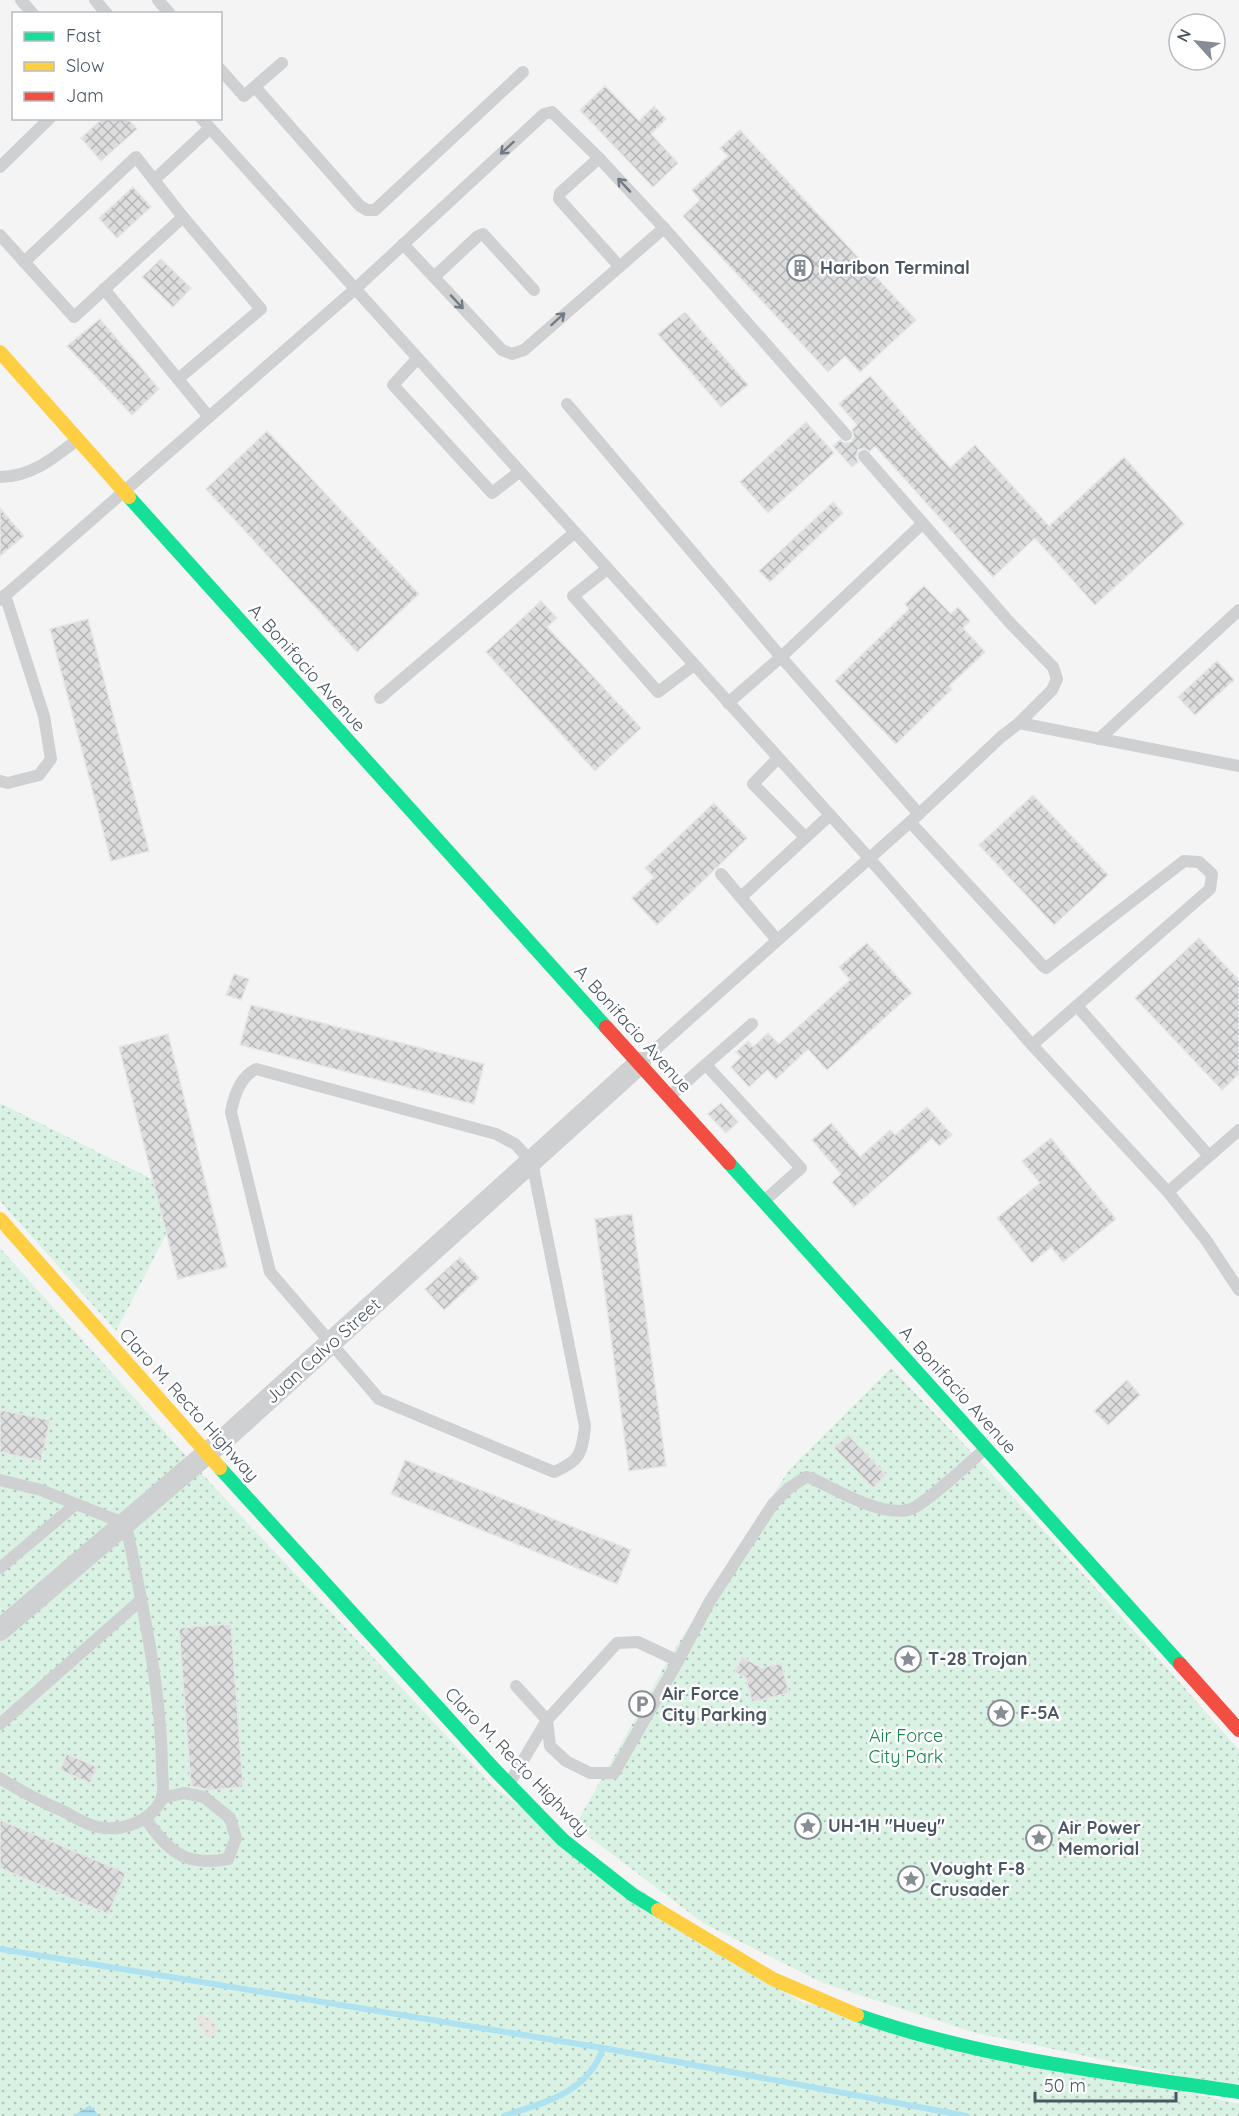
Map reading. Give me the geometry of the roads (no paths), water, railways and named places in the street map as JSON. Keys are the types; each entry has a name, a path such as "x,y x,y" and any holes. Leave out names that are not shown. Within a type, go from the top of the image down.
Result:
{"street":[{"name":"A. Bonifacio Avenue","path":"0,353 1239,1730"},
{"name":"Juan Calvo Street","path":"0,1630 126,1524 332,1344 640,1063"},
{"name":"Claro M. Recto Highway","path":"0,1219 208,1453 509,1784 563,1840 633,1895 740,1962 824,2002 888,2026 977,2050 1108,2073 1239,2092"}],"lane":[{"path":"21,0 31,12"},
{"path":"158,0 168,12"},
{"path":"222,71 244,96 282,63"},
{"path":"255,87 360,206 367,210 375,210 523,72"},
{"path":"0,781 8,783 39,775 51,759 44,716 3,598 354,290 544,114 552,112 599,158 664,228 846,435"},
{"path":"0,167 49,120"},
{"path":"203,120 869,858 1032,1044 1168,1192 1206,1240 1239,1290"},
{"path":"154,180 210,129"},
{"path":"24,262 136,157 183,217 261,309 178,379"},
{"path":"599,158 560,193 559,199 619,266"},
{"path":"0,235 74,316 183,217"},
{"path":"403,244 502,350 512,354 524,350 664,228"},
{"path":"434,277 483,234 534,290"},
{"path":"104,289 209,417"},
{"path":"417,359 393,385 492,493 519,472"},
{"path":"567,404 914,818 1043,966 1046,968 1184,861 1199,862 1212,874 1210,889 1032,1044"},
{"path":"0,477 14,477 29,471 47,462 78,440"},
{"path":"640,1063 1019,723 1052,690 1057,680 1053,667 1011,624 864,456"},
{"path":"728,703 781,657 922,524"},
{"path":"380,698 574,533"},
{"path":"607,569 573,596 658,692 693,665"},
{"path":"1099,739 1239,610"},
{"path":"1019,723 1239,766"},
{"path":"778,758 753,784 805,837"},
{"path":"741,897 830,816"},
{"path":"721,874 777,940"},
{"path":"1077,1006 1209,1156"},
{"path":"670,1096 752,1024"},
{"path":"706,1065 801,1168 764,1201"},
{"path":"256,1069 496,1134 515,1144 532,1162 585,1426 583,1448 571,1465 554,1472 379,1399 270,1272 231,1112 234,1096 249,1072 256,1069"},
{"path":"1168,1192 1239,1130"},
{"path":"516,1686 547,1720 550,1746 566,1761 590,1773 614,1773 738,1556 773,1504 789,1488 806,1478 811,1478 855,1499 886,1510 909,1510 930,1496 986,1448"},
{"path":"0,1480 41,1490 126,1524 155,1688 162,1798 153,1812 131,1825 112,1828 94,1826 19,1791 0,1778"},
{"path":"0,1568 76,1504"},
{"path":"0,1724 141,1600"},
{"path":"509,1784 547,1720 617,1643 638,1642 678,1661"},
{"path":"145,1818 158,1836 180,1856 195,1862 228,1859 236,1838 230,1818 204,1797 184,1793 162,1798"}],"water":[{"path":"90,2105 99,2116 73,2116"}],"waterway":[{"path":"0,1949 603,2048"},
{"path":"504,2116 549,2100 576,2086 587,2076 603,2048 967,2116"}],"place":[{"name":"Haribon Terminal","path":"800,268"},
{"name":"T-28 Trojan","path":"908,1659"},
{"name":"Air Force City Parking","path":"642,1704"},
{"name":"F-5A","path":"1001,1713"},
{"name":"UH-1H \"Huey\"","path":"808,1826"},
{"name":"Air Power Memorial","path":"1039,1838"},
{"name":"Vought F-8 Crusader","path":"911,1879"}],"park label":[{"name":"Air Force City Park","path":"906,1746"}]}
